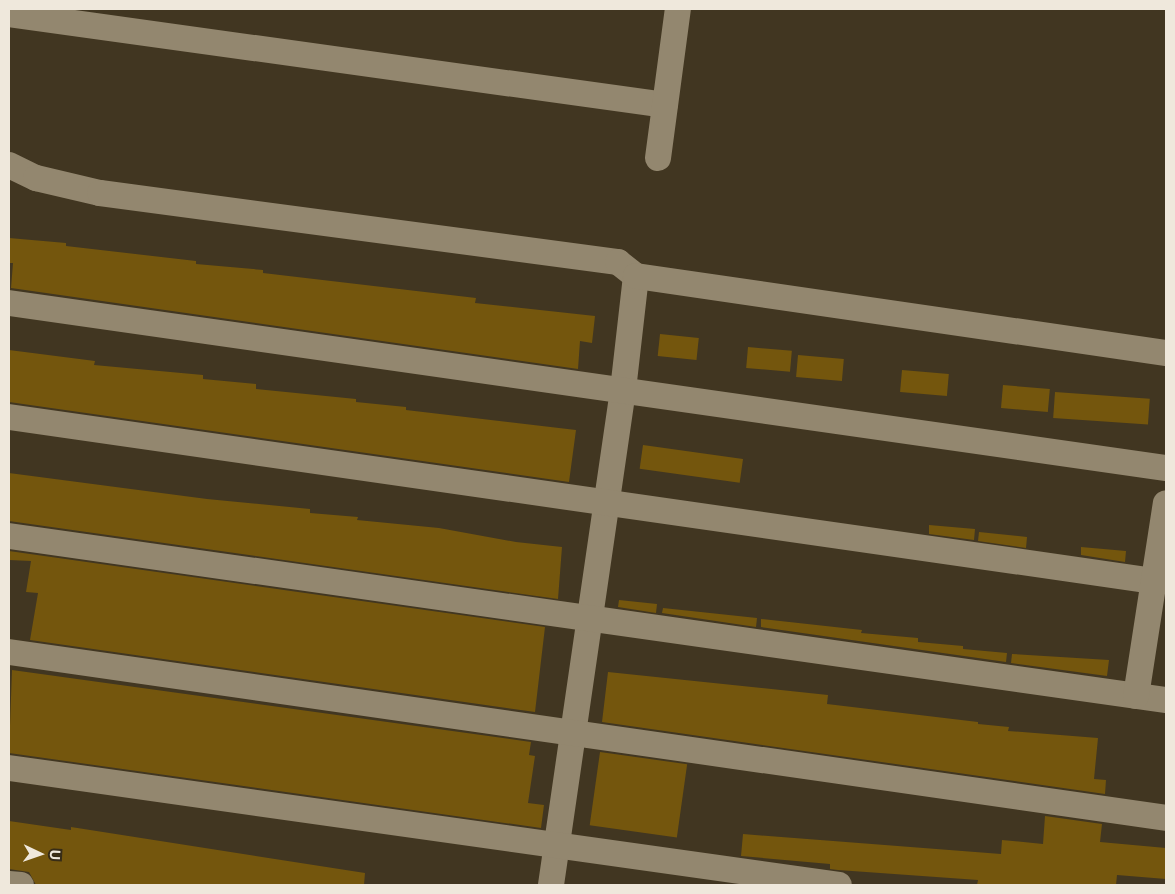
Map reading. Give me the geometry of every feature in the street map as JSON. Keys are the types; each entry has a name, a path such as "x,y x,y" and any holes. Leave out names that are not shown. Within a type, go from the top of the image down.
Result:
{"street":[{"path":"658,158 678,9"},
{"path":"9,14 665,105"},
{"path":"9,165 36,178 100,192 618,262 636,276 1166,353"},
{"path":"552,885 623,390 636,276"},
{"path":"9,303 1166,468"},
{"path":"9,417 1154,581"},
{"path":"1136,696 1166,503"},
{"path":"9,536 1166,700"},
{"path":"9,652 1166,818"},
{"path":"9,768 839,885"},
{"path":"9,884 21,885"}],"building":[{"path":"9,238 66,243 66,246 196,261 196,264 263,270 263,273 476,298 475,303 595,316 592,343 580,341 578,369 11,288 13,263 9,263"},
{"path":"660,334 699,338 696,360 658,356"},
{"path":"748,347 792,351 790,372 746,368"},
{"path":"9,350 95,361 94,365 203,375 203,379 256,384 256,389 356,399 356,402 406,407 406,410 576,430 569,482 9,402"},
{"path":"798,355 844,359 842,381 796,377"},
{"path":"902,370 949,374 947,396 900,392"},
{"path":"1003,385 1050,389 1048,412 1001,408"},
{"path":"1055,392 1150,399 1148,425 1053,418"},
{"path":"643,445 743,459 740,483 640,469"},
{"path":"9,473 207,499 310,509 310,513 358,517 357,520 439,528 516,542 562,547 558,599 9,521"},
{"path":"929,525 975,529 974,540 929,534"},
{"path":"979,532 1027,537 1026,548 978,541"},
{"path":"1081,547 1126,551 1125,562 1081,555"},
{"path":"9,551 545,627 535,712 30,640 38,593 26,592 31,561 9,560"},
{"path":"619,600 657,604 656,613 618,607"},
{"path":"663,608 757,618 756,627 662,613"},
{"path":"761,619 862,630 861,633 918,638 918,642 963,646 963,649 1007,653 1006,662 761,627"},
{"path":"1012,654 1109,660 1107,676 1011,663"},
{"path":"12,670 531,742 529,755 535,756 528,803 544,805 541,828 9,753"},
{"path":"608,672 828,695 827,704 978,722 978,724 1009,727 1008,731 1098,738 1094,779 1106,780 1105,794 602,722"},
{"path":"600,752 687,764 677,838 590,825"},
{"path":"1045,816 1102,824 1100,842 1166,848 1166,879 1117,875 1116,885 977,885 978,880 838,870 830,869 830,864 741,856 743,834 1001,854 1002,840 1043,844"},
{"path":"9,821 71,830 71,827 365,873 364,885 36,885 29,872 9,869"}]}
